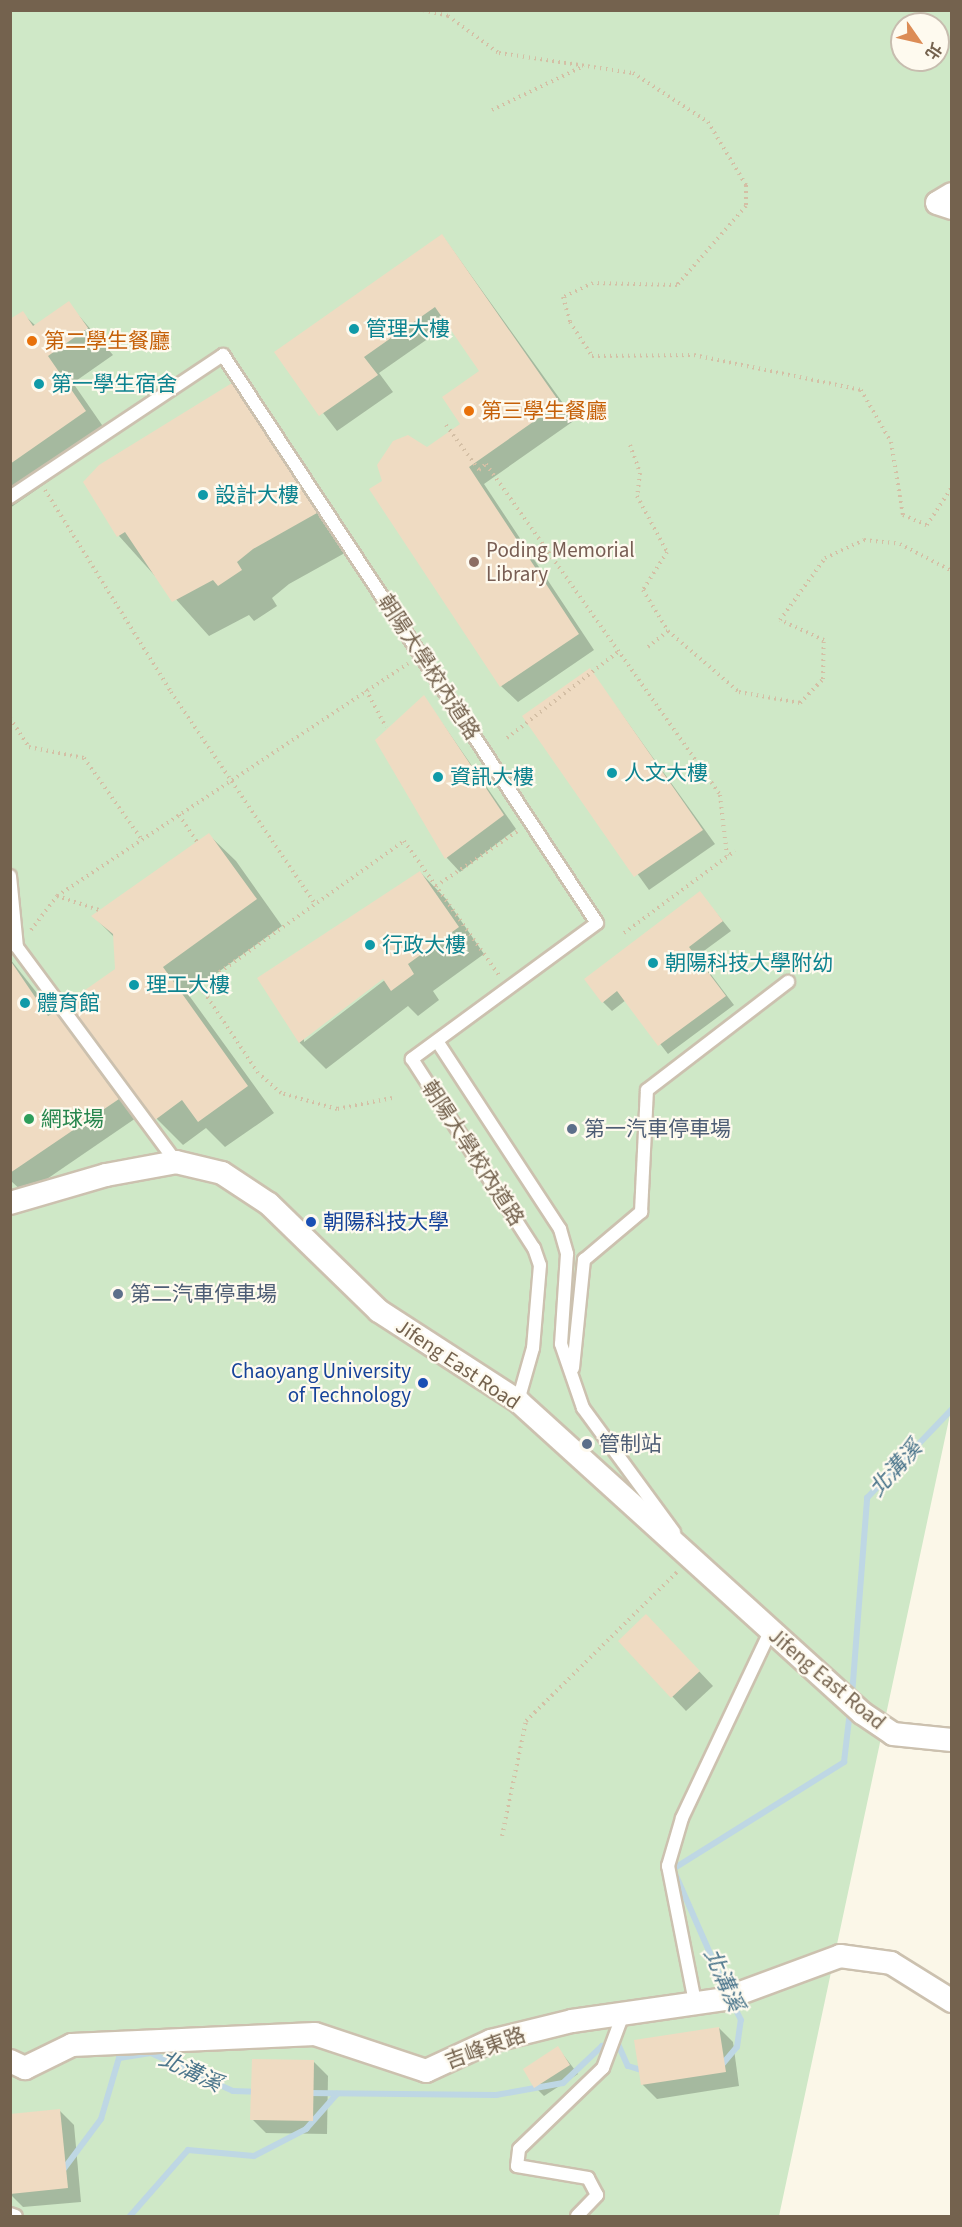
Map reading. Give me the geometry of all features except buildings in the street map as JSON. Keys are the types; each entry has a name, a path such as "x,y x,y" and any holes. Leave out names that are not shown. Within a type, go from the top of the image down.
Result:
{"street":[{"path":"951,194 937,203 951,208"},
{"name":"Jifeng East Road","path":"10,1203 106,1175 176,1162 222,1173 269,1204 321,1247 379,1311 518,1401 770,1632 893,1734 951,1740"},
{"name":"吉峰東路","path":"10,2061 25,2068 72,2045 315,2034 426,2071 491,2041 572,2021 618,2024 695,2002 733,1995 840,1956 891,1963 951,2001"}],"lane":[{"name":"朝陽大學校內道路","path":"10,497 223,355 597,923 412,1059 534,1248 540,1265 533,1348 518,1401"},
{"path":"10,876 17,947 176,1162"},
{"path":"582,1404 572,1366 584,1260 641,1212 647,1090 788,982"},
{"path":"436,1041 560,1229 567,1254 561,1344 582,1404 691,1559"},
{"path":"695,2002 668,1866 687,1808 770,1632"},
{"path":"577,2217 597,2195 588,2178 517,2166 519,2149 603,2068 618,2024"}],"path":[{"path":"423,10 448,16 499,52 633,73 694,110 746,185 746,206 677,285 593,283 563,297 570,322 592,356 694,355 861,390 891,442 903,515 927,525 951,486"},
{"path":"492,110 585,66"},
{"path":"446,425 479,470 486,464 720,795 728,856"},
{"path":"630,445 640,473 637,496 668,552 643,590 669,631 739,692 800,703 823,679 824,639 780,620 825,558 864,540 900,544 951,571"},
{"path":"38,479 171,692 315,904"},
{"path":"648,648 669,631"},
{"path":"507,738 618,652"},
{"path":"17,947 57,896 366,690 421,656"},
{"path":"366,690 386,727"},
{"path":"10,718 29,747 84,758 142,840"},
{"path":"179,815 197,842"},
{"path":"436,886 531,823"},
{"path":"392,1098 337,1109 275,1090 200,986 404,841 508,988"},
{"path":"624,933 735,851"},
{"path":"57,896 99,910"},
{"path":"502,1836 526,1721 691,1559"}],"green space":[{"path":"11,11 951,11 951,1410 779,2216 11,2216"}],"waterway":[{"name":"北溝溪","path":"852,1695 867,1498 952,1409"},
{"name":"北溝溪","path":"727,1992 673,1869 844,1762 850,1711"},
{"name":"北溝溪","path":"720,2067 737,2047 741,2020 732,2002"},
{"name":"北溝溪","path":"307,2093 496,2095 563,2083 602,2046 618,2044 628,2066 644,2071"},
{"name":"北溝溪","path":"60,2174 101,2119 119,2058 151,2053 233,2091 258,2092"},
{"path":"130,2216 188,2150 254,2156 306,2129 337,2094"}],"place":[{"name":"管理大樓","path":"354,329"},
{"name":"第二學生餐廳","path":"32,341"},
{"name":"第一學生宿舍","path":"39,384"},
{"name":"第三學生餐廳","path":"469,411"},
{"name":"設計大樓","path":"203,495"},
{"name":"Poding Memorial Library","path":"474,562"},
{"name":"人文大樓","path":"612,773"},
{"name":"資訊大樓","path":"438,777"},
{"name":"行政大樓","path":"370,945"},
{"name":"朝陽科技大學附幼","path":"653,963"},
{"name":"理工大樓","path":"134,985"},
{"name":"體育館","path":"25,1003"},
{"name":"網球場","path":"29,1119"},
{"name":"第一汽車停車場","path":"572,1129"},
{"name":"朝陽科技大學","path":"311,1222"},
{"name":"第二汽車停車場","path":"118,1294"},
{"name":"Chaoyang University of Technology","path":"423,1383"},
{"name":"管制站","path":"587,1444"}]}
